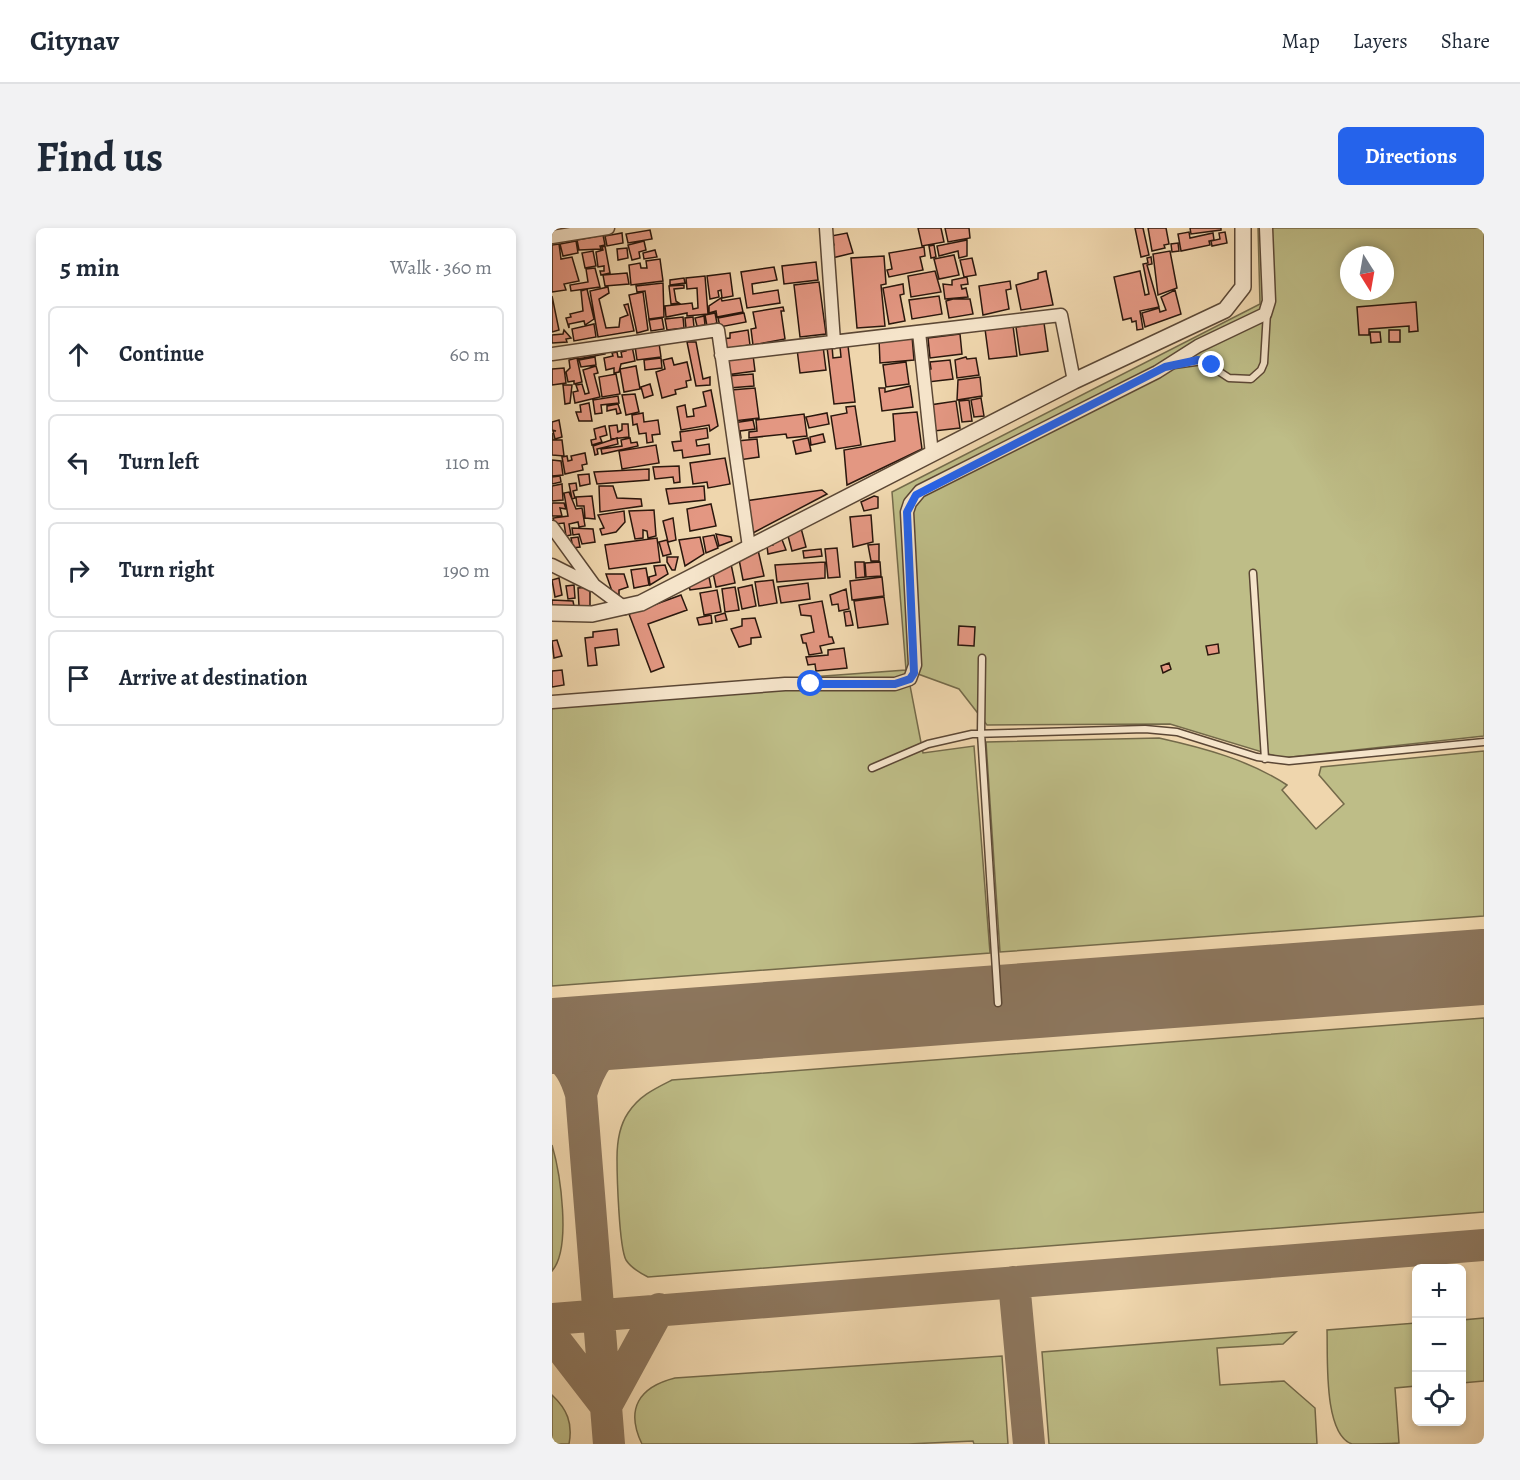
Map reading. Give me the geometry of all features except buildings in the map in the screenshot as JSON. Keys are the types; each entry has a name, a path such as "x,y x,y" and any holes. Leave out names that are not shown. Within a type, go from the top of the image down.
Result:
{"street":[{"path":"552,237 570,231 608,228"},
{"path":"826,228 834,342"},
{"path":"552,613 592,614 641,603 1074,381 1225,310 1243,287 1243,228"},
{"path":"552,702 785,684 903,683 910,679 915,665 907,524 908,507 913,498 921,491 1165,367 1198,346 1261,316 1267,310 1269,301 1266,228"},
{"path":"721,355 1061,315 1074,381"},
{"path":"552,354 718,330 749,548"},
{"path":"919,332 932,454"},
{"path":"552,527 594,585"},
{"path":"552,565 594,585 624,608"}],"lane":[{"path":"1165,367 1203,361 1229,378 1251,379 1261,370 1264,363 1267,310"},
{"path":"1253,573 1265,759"},
{"path":"982,658 981,733 998,1003"},
{"path":"872,768 928,744 981,733 1167,730 1265,759 1301,761 1484,742"}],"shaded area":[{"path":"1258,228 1484,228 1484,736 1282,758 1170,724 987,725 959,689 907,670 923,753 974,746 990,953 552,986 552,696 906,670 892,492 1260,304"},
{"path":"1159,738 1226,756 1272,776 1287,785 1282,790 1316,829 1344,804 1319,775 1321,767 1484,751 1484,916 1000,952 986,742"},
{"path":"1484,1018 1484,1212 648,1277 630,1265 624,1253 620,1227 617,1167 621,1129 628,1113 642,1097 672,1080"},
{"path":"552,1145 561,1191 563,1228 562,1245 552,1271"},
{"path":"1484,1318 1484,1381 1466,1383 1466,1320"},
{"path":"1412,1323 1412,1386 1395,1388 1399,1443 1352,1444 1343,1437 1336,1426 1329,1393 1327,1330"},
{"path":"1296,1332 1283,1344 1217,1348 1220,1385 1284,1381 1315,1408 1317,1444 1049,1444 1042,1352"},
{"path":"1002,1356 1008,1444 974,1444 973,1441 908,1444 642,1444 637,1431 635,1410 644,1394 652,1387 675,1378"},
{"path":"552,1395 568,1417 569,1444 552,1444"}],"taxiway":[{"path":"609,1444 581,1094 588,1074 598,1057 611,1043 629,1031"},
{"path":"552,1051 571,1070 581,1094"},
{"path":"552,1319 1484,1245"},
{"path":"1014,1282 1029,1444"},
{"path":"552,1336 606,1406 659,1309"}],"runway":[{"path":"552,1036 1484,967"}],"route":[{"path":"811,684 895,684 910,679 914,673 907,512 910,503 921,491 1165,367 1198,360 1212,365"}]}
